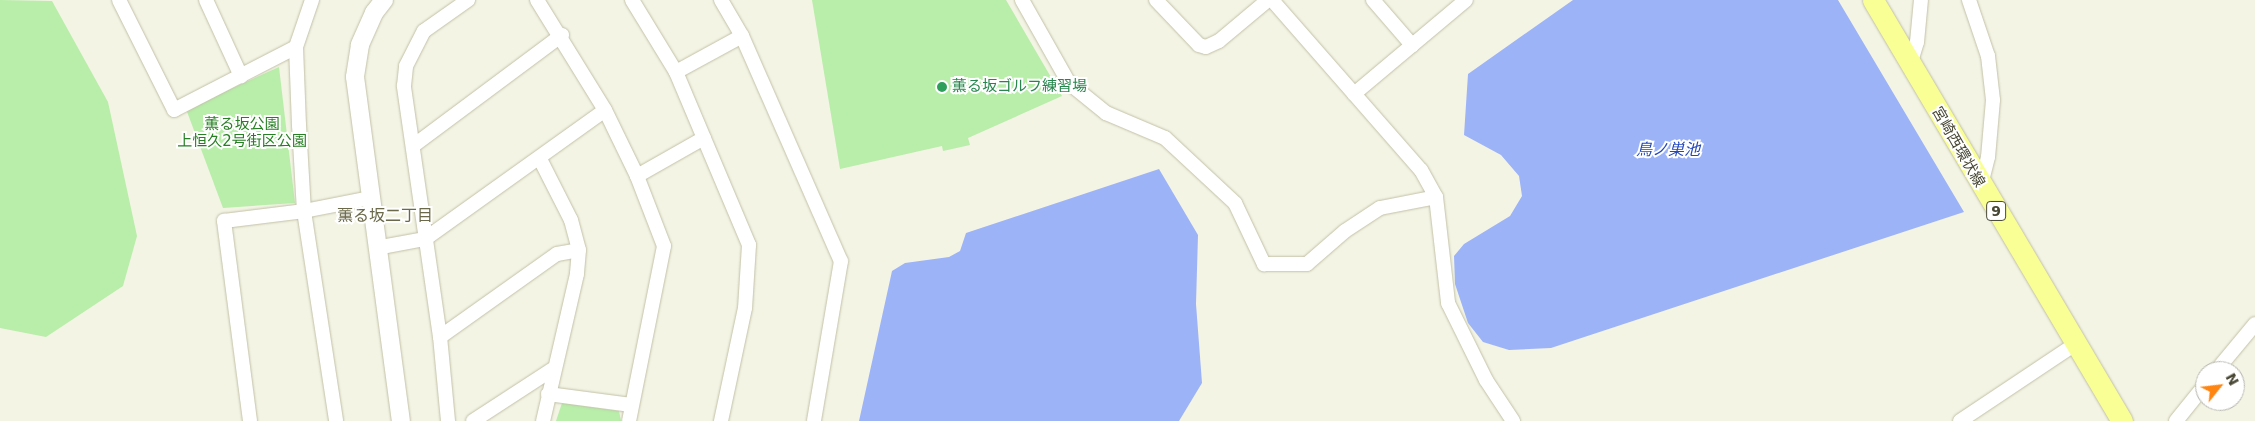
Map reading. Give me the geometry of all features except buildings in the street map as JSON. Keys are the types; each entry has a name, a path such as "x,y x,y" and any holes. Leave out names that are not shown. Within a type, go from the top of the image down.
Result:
{"main road":[{"name":"宮崎西環状線","path":"1873,0 2122,421"}],"street":[{"path":"119,0 174,110 296,47"},
{"path":"206,0 240,76"},
{"path":"384,0 374,13 360,45 355,77 376,248 401,421"},
{"path":"448,421 440,337 404,86 406,66 424,32 468,0"},
{"path":"537,0 562,35 606,110 637,176 664,246 629,421"},
{"path":"632,0 676,72 749,245 745,308 721,421"},
{"path":"721,0 742,36 841,260 814,421"},
{"path":"1022,0 1069,83 1106,113 1165,138 1235,203 1264,264 1307,264 1345,231 1380,208 1436,197"},
{"path":"1156,0 1199,45 1206,47 1219,41 1268,0"},
{"path":"1272,0 1421,170 1436,197 1448,303 1486,380 1513,421"},
{"path":"1373,0 1412,45"},
{"path":"1354,94 1466,0"},
{"path":"1910,65 1917,42 1921,0"},
{"path":"1969,0 1988,56 1993,100 1988,157 1981,185"},
{"path":"308,2 296,47 304,211 336,421"},
{"path":"413,146 562,35"},
{"path":"676,72 742,36"},
{"path":"376,248 425,239 540,159 606,110"},
{"path":"637,176 704,138"},
{"path":"540,159 571,220 579,250 577,274 552,369 543,421"},
{"path":"250,421 224,221 304,211 370,198"},
{"path":"440,337 558,254 579,250"},
{"path":"2224,361 2255,324"},
{"path":"1960,421 2077,343"},
{"path":"473,421 552,369"},
{"path":"548,394 631,405"},
{"path":"2176,421 2195,397"}],"green space":[{"path":"0,0 52,1 108,102 137,236 123,286 46,337 0,328"},
{"name":"薫る坂ゴルフ練習場","path":"812,0 1006,0 1062,96 968,138 970,145 943,151 942,146 840,169"},
{"name":"薫る坂公園 上恒久2号街区公園","path":"279,67 295,203 223,208 186,109"},
{"path":"562,403 619,411 621,421 556,421"}],"water":[{"name":"鳥ノ巣池","path":"1573,0 1838,0 1964,212 1551,348 1509,350 1483,342 1468,323 1455,284 1454,256 1464,244 1510,216 1522,196 1519,176 1501,155 1464,135 1468,74"},
{"path":"1159,169 1198,235 1196,304 1202,383 1179,421 859,421 892,271 905,263 949,257 960,251 966,233"}],"place":[{"name":"薫る坂ゴルフ練習場","path":"942,87"}],"district":[{"name":"薫る坂二丁目","path":"385,216"}]}
